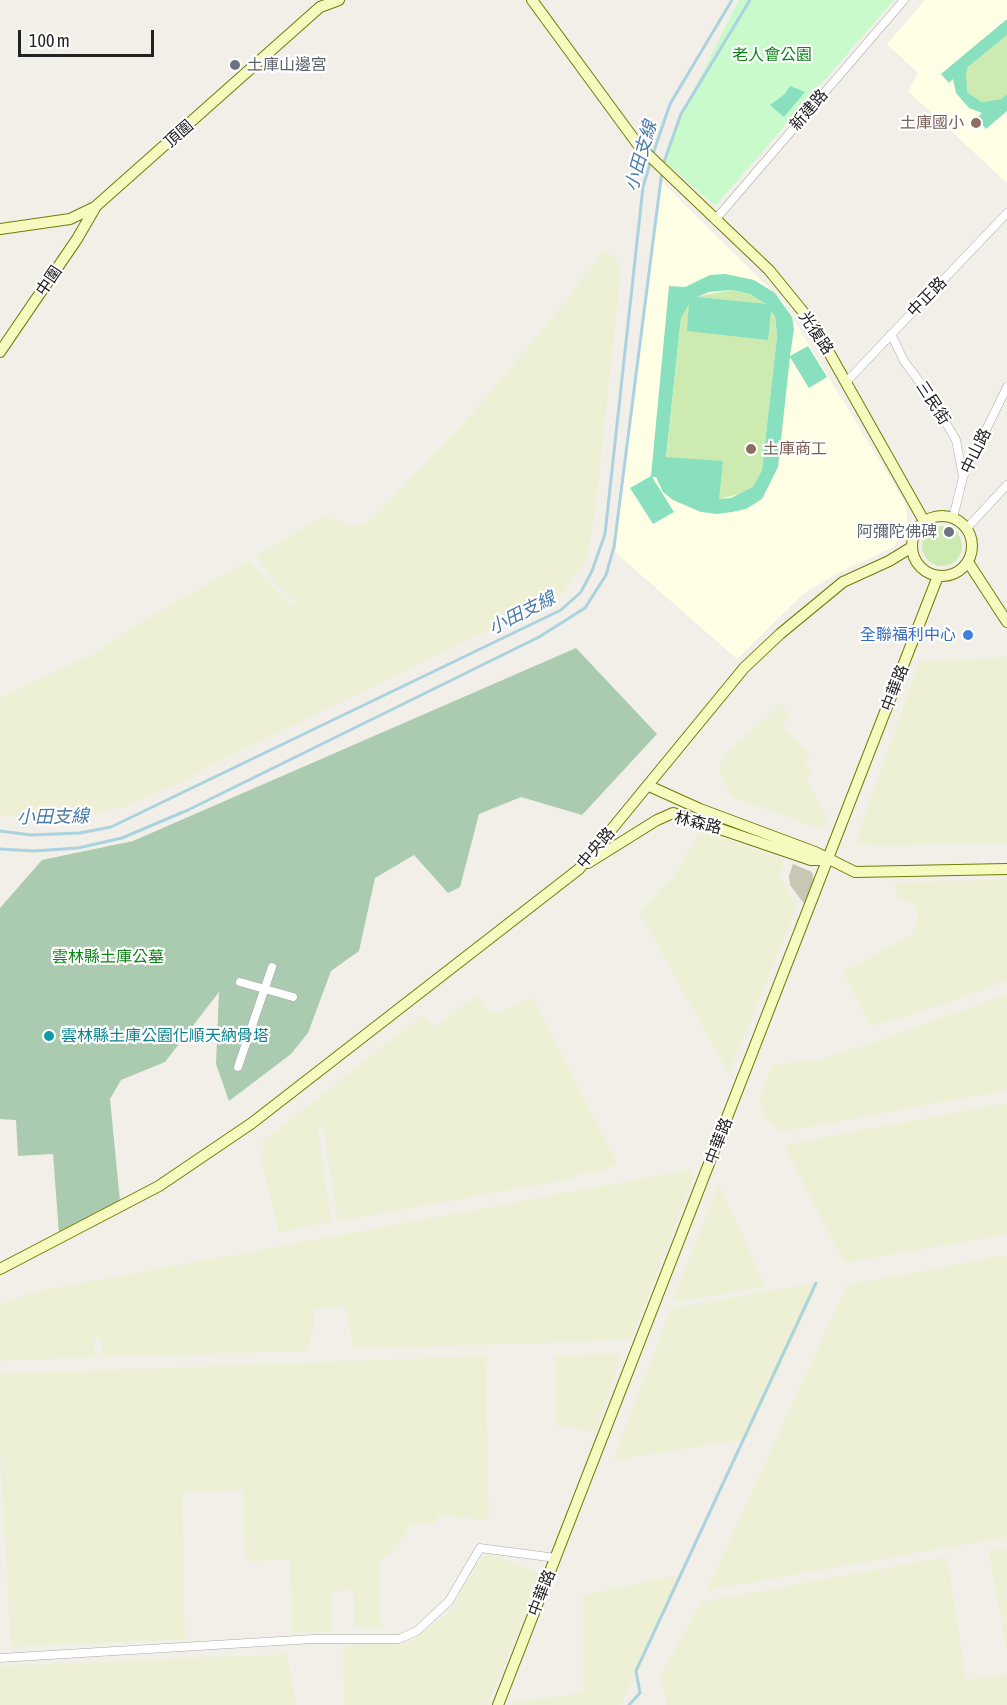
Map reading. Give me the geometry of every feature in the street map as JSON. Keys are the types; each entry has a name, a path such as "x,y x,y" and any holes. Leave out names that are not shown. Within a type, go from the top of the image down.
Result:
{"main road":[{"name":"頂圍","path":"0,230 70,219 95,207 320,7 339,0"},
{"name":"光復路","path":"532,0 639,146 769,270 813,324 924,521"},
{"name":"中圍","path":"0,352 77,239 95,207"},
{"path":"943,516 953,518 967,528 972,545 968,562 955,573 938,576 920,566 912,548 917,528 924,521 943,516"},
{"name":"中央路","path":"0,1269 159,1186 252,1123 579,869 744,669 788,627 843,582 912,548"},
{"path":"968,562 1007,622"},
{"name":"中華路","path":"498,1705 938,576"},
{"name":"林森路","path":"649,786 700,809 814,852 855,872 1007,868"},
{"name":"林森路","path":"579,869 657,820 673,813 811,860 828,860"}],"street":[{"name":"新建路","path":"715,220 903,0"},
{"name":"中正路","path":"847,381 1007,213"},
{"name":"三民街","path":"891,334 904,361 930,396 956,440 963,477"},
{"name":"中山路","path":"953,518 963,477 1007,387"},
{"path":"967,528 1007,485"},
{"path":"238,1067 272,967"},
{"path":"240,982 294,997"},
{"path":"0,1658 313,1639 399,1639 417,1631 449,1601 480,1548 556,1558"}],"shaded area":[{"name":"土庫國小","path":"925,0 1007,0 1007,183 908,91 918,73 887,44"},
{"name":"土庫商工","path":"660,180 783,302 907,506 907,528 894,547 838,573 803,594 737,659 615,552"},
{"path":"603,251 608,252 619,264 621,271 598,485 588,557 564,591 553,599 197,772 191,778 125,807 71,819 0,816 0,698 97,652 133,627 248,561 292,606 296,602 275,582 256,556 325,516 354,526 362,525 374,517 473,413 563,305"},
{"path":"1007,657 1007,843 872,846 856,841 919,662"},
{"path":"782,703 790,717 782,727 811,756 804,763 812,773 806,780 827,816 823,830 732,797 719,772 721,763 728,752"},
{"path":"701,830 785,860 779,874 797,906 729,1073 639,912 674,876"},
{"path":"793,864 812,872 814,881 805,905 790,885 789,876"},
{"path":"1007,879 1007,980 943,1005 871,1026 843,973 913,934 918,918 915,904 900,900 892,883"},
{"path":"1007,994 1007,1090 781,1132 764,1114 760,1099 771,1067 776,1064 818,1060"},
{"path":"479,997 493,1015 533,997 617,1163 601,1172 579,1173 572,1179 338,1221 323,1124 317,1125 331,1220 329,1223 279,1232 260,1155 264,1152 261,1143 423,1015 433,1025 438,1025 473,998"},
{"path":"1007,1103 1007,1234 844,1263 784,1145"},
{"path":"689,1170 694,1176 631,1340 353,1349 347,1308 314,1309 314,1334 310,1334 308,1351 102,1357 101,1338 94,1338 95,1357 0,1361 0,1304 34,1292"},
{"path":"719,1184 765,1286 675,1302 673,1299"},
{"path":"1007,1255 1007,1537 707,1590 847,1285"},
{"path":"820,1282 747,1439 613,1460 671,1309"},
{"path":"623,1353 594,1434 570,1426 556,1426 555,1356"},
{"path":"485,1356 489,1520 438,1515 435,1523 413,1523 387,1557 379,1558 381,1627 355,1627 353,1590 331,1591 331,1631 292,1633 290,1560 245,1561 243,1490 182,1492 185,1639 11,1647 0,1450 0,1374"},
{"path":"1007,1548 1007,1653 989,1551"},
{"path":"489,1553 542,1574 487,1705 344,1705 343,1645 406,1644 449,1612 480,1560"},
{"path":"947,1557 966,1680 1007,1674 1007,1705 666,1705 667,1699 660,1677 701,1602"},
{"path":"683,1576 620,1705 512,1705 513,1702 583,1693 583,1595"},
{"path":"287,1654 296,1705 0,1705 0,1666"}],"green space":[{"name":"老人會公園","path":"739,0 894,0 715,206 663,160 673,131"},
{"path":"1007,19 1007,35 968,67 966,75 967,92 982,102 1001,99 1007,94 1007,111 986,129 977,118 982,113 969,108 956,93 953,79 949,83 941,74"},
{"path":"1007,35 1007,94 1001,99 982,102 967,92 964,83 968,67"},
{"path":"790,86 805,92 784,117 770,105 785,94"},
{"path":"725,274 754,280 775,293 792,317 794,329 790,356 808,346 827,377 809,388 790,357 778,467 762,499 746,509 732,512 717,514 701,512 673,500 663,492 656,477 652,477 674,512 653,524 630,488 651,476 669,286 685,287 710,275","holes":["732,290 750,294 766,304 697,297 709,292","689,304 687,331 768,340 771,311 775,316 777,336 762,470 753,487 731,498 719,499 723,461 666,457 681,318"]},
{"path":"732,290 750,294 767,304 775,316 777,336 762,470 753,487 744,493 719,499 666,460 681,318 687,306 699,296"},
{"path":"942,526 956,532 962,546 956,560 942,566 928,560 922,546 928,532"},
{"name":"雲林縣土庫公墓","path":"576,648 657,734 582,815 521,797 479,814 460,887 448,893 414,855 375,878 359,951 331,971 308,1033 291,1054 229,1101 216,1064 219,992 165,1062 121,1080 110,1099 120,1201 59,1234 53,1154 18,1156 16,1120 0,1119 0,908 42,860 133,841"}],"waterway":[{"name":"小田支線","path":"653,154 670,104 732,0"},
{"path":"663,165 681,114 750,0"},
{"name":"小田支線","path":"0,831 31,835 80,833 111,827 561,610 581,592 592,571 605,534 643,187 651,160"},
{"path":"0,849 34,851 78,848 122,838 188,810 539,637 585,608 606,575 614,547 662,171"},
{"path":"629,1705 640,1693 636,1671 816,1283"}],"place":[{"name":"土庫山邊宮","path":"235,65"},
{"name":"土庫國小","path":"976,123"},
{"name":"土庫商工","path":"751,449"},
{"name":"阿彌陀佛碑","path":"949,532"},
{"name":"全聯福利中心","path":"968,635"},
{"name":"雲林縣土庫公園化順天納骨塔","path":"49,1036"}]}
